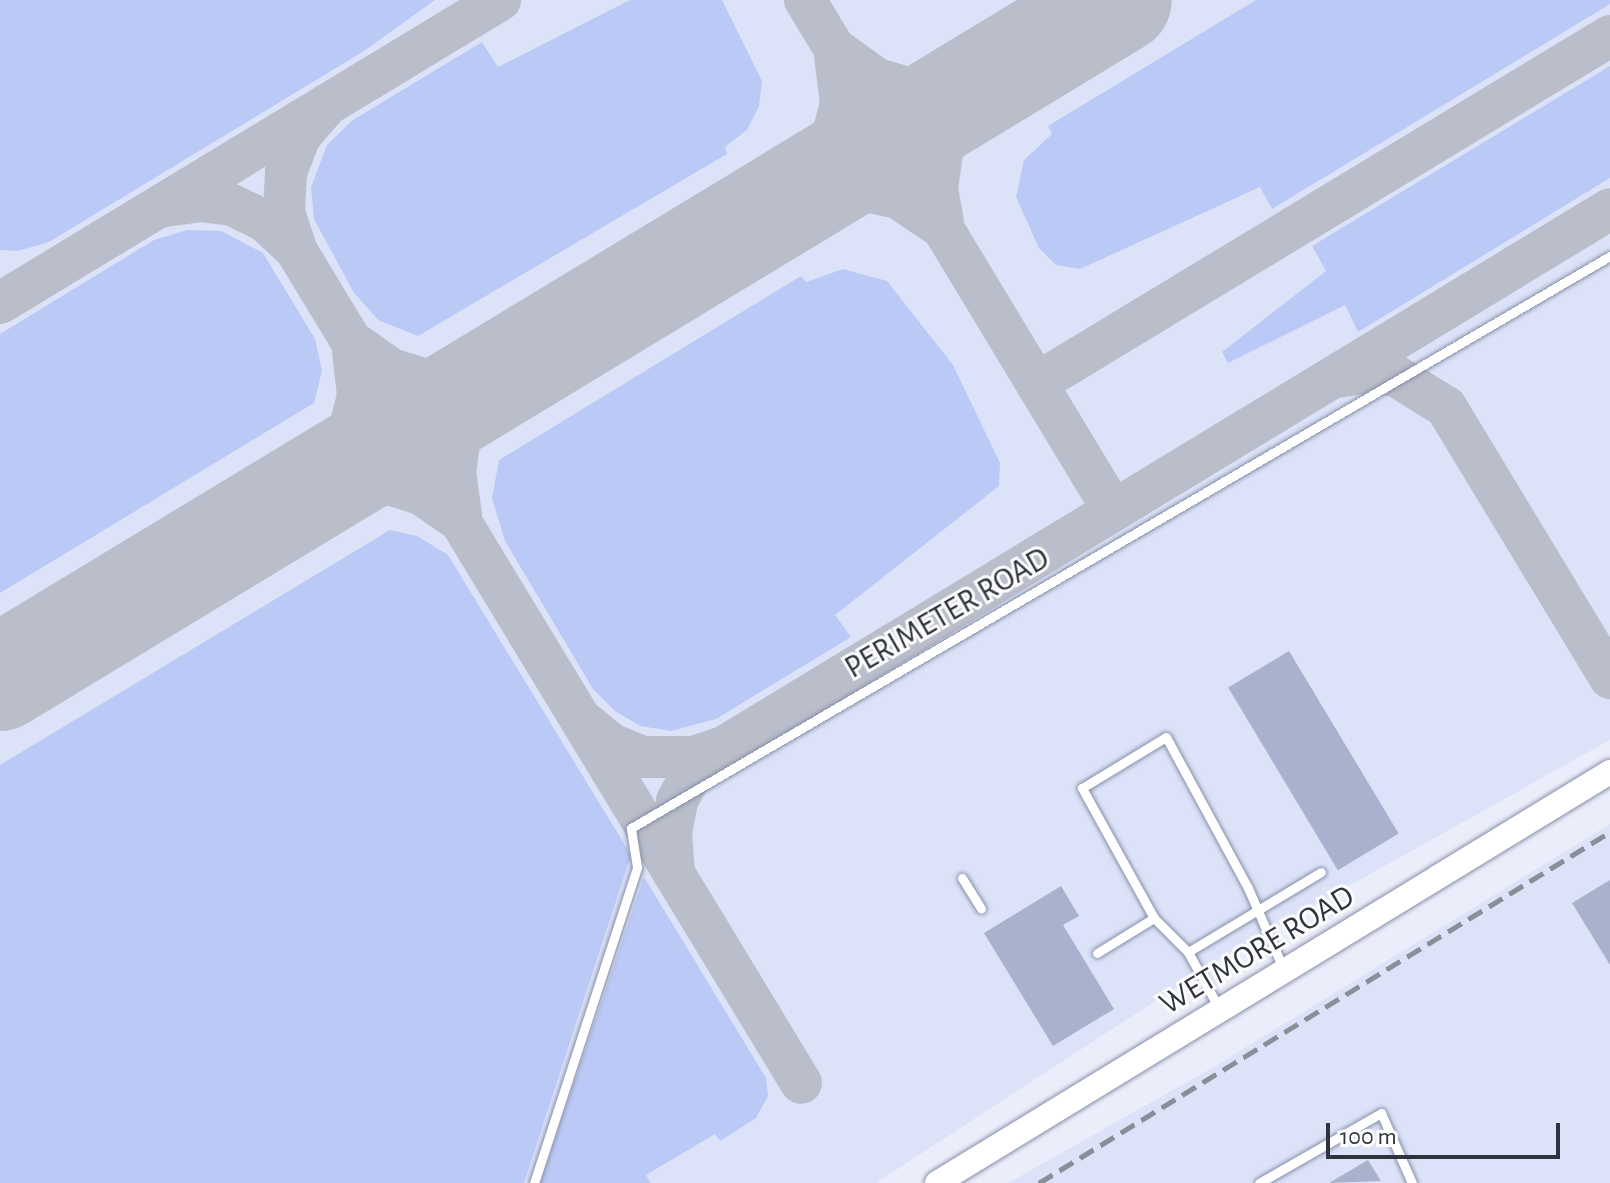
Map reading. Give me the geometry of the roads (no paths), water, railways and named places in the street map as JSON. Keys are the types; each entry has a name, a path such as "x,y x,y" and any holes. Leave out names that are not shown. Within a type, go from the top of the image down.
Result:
{"main road":[{"name":"WETMORE ROAD","path":"937,1183 1610,772"}],"lane":[{"name":"PERIMETER ROAD","path":"534,1183 637,867 631,828 1610,256"},
{"path":"1220,1010 1188,952 1154,918 1082,788 1166,737 1284,970"},
{"path":"1188,952 1321,872"},
{"path":"962,878 981,909"},
{"path":"1097,953 1154,918"},
{"path":"1259,1183 1381,1113 1412,1183"}],"railway":[{"path":"1039,1183 1610,832"}]}
